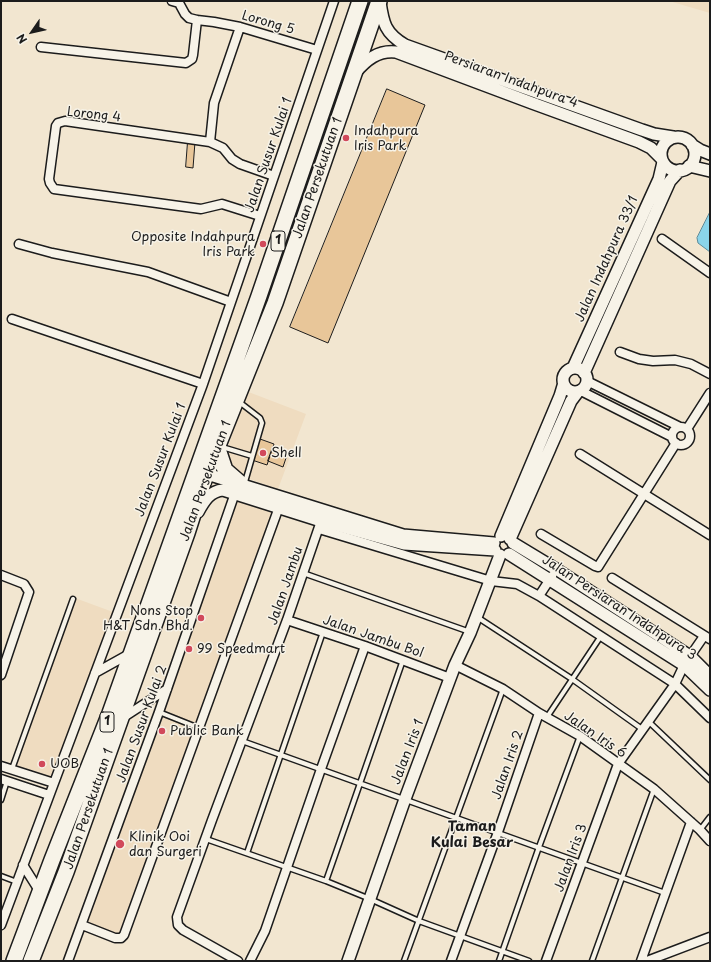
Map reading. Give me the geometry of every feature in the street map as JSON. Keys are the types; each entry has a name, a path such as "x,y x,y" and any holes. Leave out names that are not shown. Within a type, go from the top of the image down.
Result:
{"highway":[{"name":"Jalan Persekutuan 1","path":"14,961 200,477 360,1"},
{"name":"Jalan Persekutuan 1","path":"30,961 66,872 187,533 200,477 218,448 275,303 379,1"},
{"path":"218,448 226,470 239,487"}],"street":[{"path":"41,47 186,63 192,59 197,20 190,18 185,14 179,3 172,1"},
{"name":"Jalan Susur Kulai 1","path":"1,925 203,384 334,1"},
{"name":"Persiaran Indahpura 4","path":"379,1 383,21 386,27 394,37 405,45 648,132 674,138 682,138 700,150 710,154"},
{"name":"Lorong 5","path":"197,20 240,27 317,50"},
{"path":"210,142 214,103 240,27"},
{"name":"Persiaran Indahpura 4","path":"353,76 368,60 380,53 388,51 396,52 640,142 651,148 671,169 684,168 710,171"},
{"name":"Lorong 4","path":"260,216 222,204 201,209 54,189 50,183 55,130 58,123 62,122 210,142 223,148 232,159 240,164 274,176"},
{"path":"662,160 662,147 666,141 674,138"},
{"path":"684,168 694,158 694,149 692,145"},
{"name":"Jalan Indahpura 33/1","path":"573,368 659,179 662,160"},
{"name":"Jalan Indahpura 33/1","path":"586,377 670,181 684,168"},
{"path":"662,239 710,273"},
{"path":"20,244 52,253 148,272 231,302"},
{"path":"12,319 203,384"},
{"path":"620,352 639,360 675,360 691,364 710,374"},
{"path":"503,546 560,396 563,386 562,378 570,369 577,368 586,377 684,428 690,435 689,441 682,445 636,418 579,392 569,391 563,386"},
{"path":"503,546 571,401 586,385 586,377"},
{"path":"541,534 598,567 644,495 674,440 675,429 684,428 710,393"},
{"path":"580,454 710,535"},
{"path":"200,477 403,534 503,546"},
{"path":"187,533 199,510 210,494 217,491 239,487 320,525 491,580 517,584 539,596 675,684 710,718"},
{"name":"Jalan Susur Kulai 2","path":"68,961 239,487"},
{"path":"82,925 115,938 121,938 124,934 279,507"},
{"path":"320,525 404,544 503,546"},
{"name":"Jalan Jambu","path":"238,961 183,930 178,924 178,918 241,741 287,620 320,525"},
{"name":"Jalan Persiaran Indahpura 3","path":"503,546 556,569 710,676"},
{"name":"Jalan Persiaran Indahpura 3","path":"503,546 550,579 687,660 710,690"},
{"name":"Jalan Iris 1","path":"348,961 405,799 450,678 470,633 503,546"},
{"path":"539,596 556,569"},
{"path":"1,575 24,584 29,592 1,675"},
{"path":"612,578 707,637"},
{"name":"Jalan Jambu Bol","path":"287,620 365,646 450,678"},
{"name":"Jalan Iris 3","path":"546,961 618,764 675,684 687,660 707,637"},
{"path":"250,961 265,930 365,646"},
{"path":"94,673 132,652"},
{"name":"Jalan Iris 6","path":"455,665 503,689 580,736 654,789 700,830 710,841"},
{"path":"120,721 167,689"},
{"name":"Jalan Iris 2","path":"451,961 498,832 539,712"},
{"path":"1,766 54,783"},
{"path":"4,780 49,795"},
{"path":"641,961 691,822"},
{"path":"23,865 40,892"},
{"path":"647,961 710,937"}],"lane":[{"path":"236,400 260,418 262,423 252,456 239,487"},
{"path":"218,448 252,456"},
{"path":"303,573 470,633"},
{"path":"12,769 73,599"},
{"path":"476,617 572,679 642,729"},
{"path":"247,853 323,632"},
{"path":"547,717 601,636"},
{"path":"326,881 403,660"},
{"path":"404,961 503,689"},
{"path":"159,712 199,728"},
{"path":"648,721 710,780"},
{"path":"499,961 580,736"},
{"path":"241,741 665,893"},
{"path":"1,800 4,780"},
{"path":"592,961 654,789"},
{"path":"700,830 710,818"},
{"path":"206,839 326,881 419,921 529,961"},
{"path":"1,876 17,882"}],"shaded area":[{"path":"669,1 710,1 710,13"},
{"path":"246,391 306,414 278,489 230,472 226,454"},
{"path":"236,500 274,511 121,934 117,936 87,924 164,710"},
{"path":"75,598 113,612 51,779 15,767"}],"water":[{"path":"710,212 710,252 698,243 697,238"}],"building":[{"path":"387,89 425,105 328,343 290,327"},
{"path":"188,141 195,142 193,168 186,167"},
{"name":"Shell","path":"260,439 274,444 267,465 252,460"},
{"path":"273,447 288,452 283,467 268,461"}],"place":[{"name":"Indahpura Iris Park","path":"346,138"},
{"name":"Opposite Indahpura Iris Park","path":"263,244"},
{"name":"Shell","path":"263,453"},
{"name":"Nons Stop H&T Sdn. Bhd.","path":"201,618"},
{"name":"99 Speedmart","path":"189,649"},
{"name":"Public Bank","path":"162,731"},
{"name":"UOB","path":"42,764"},
{"name":"Klinik Ooi dan Surgeri","path":"120,844"}],"district":[{"name":"Taman Kulai Besar","path":"472,836"}]}
